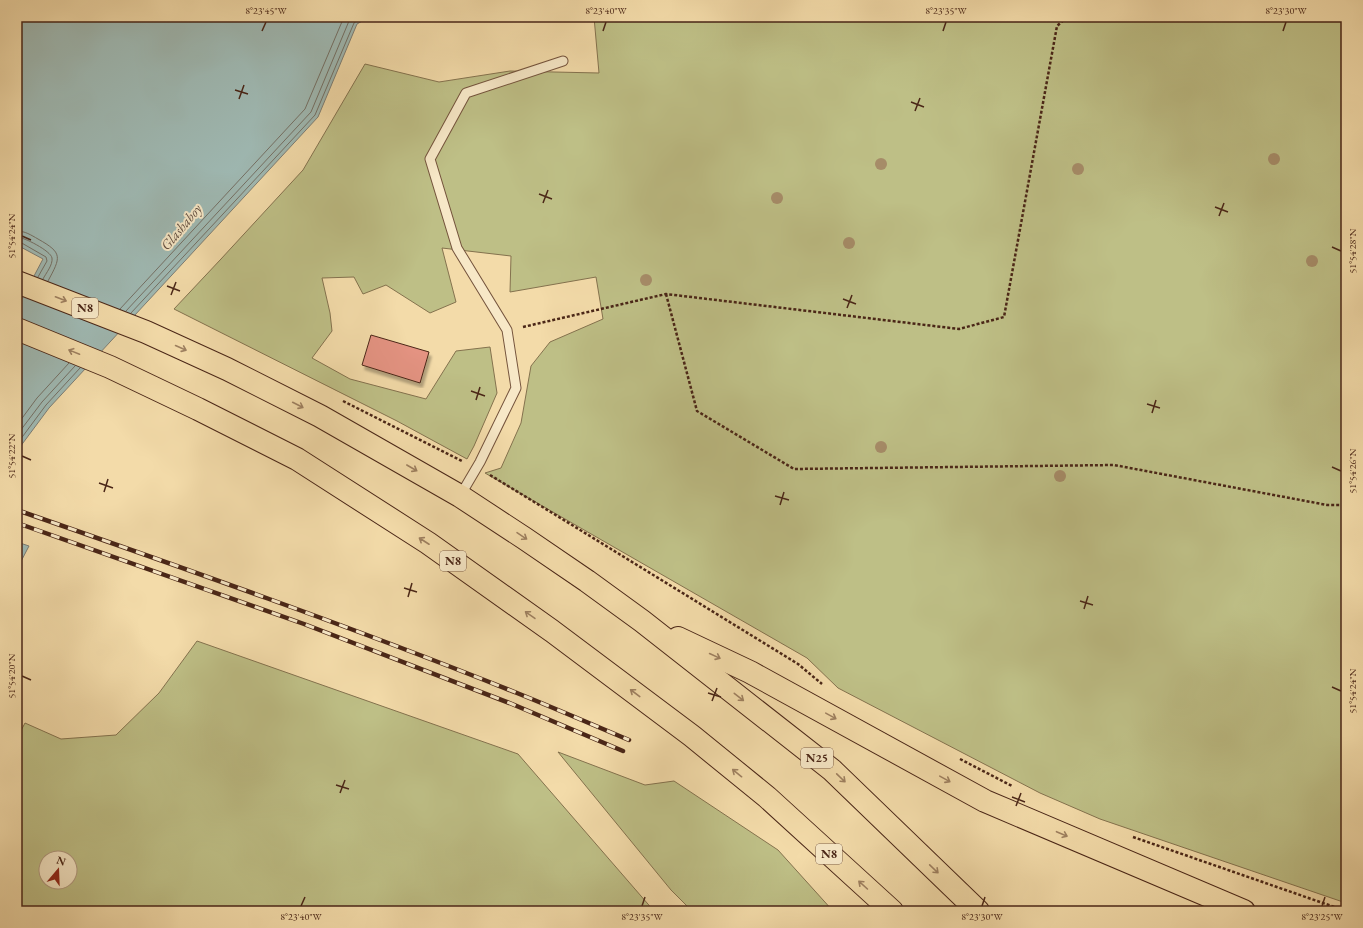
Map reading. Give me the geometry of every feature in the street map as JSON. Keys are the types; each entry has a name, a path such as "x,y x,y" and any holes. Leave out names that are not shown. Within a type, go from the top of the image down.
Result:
{"highway":[{"name":"N8","path":"21,283 146,332 227,369 320,416 460,496 531,542 642,621"},
{"name":"N8","path":"17,329 110,367 297,459 428,543 552,631 692,736 767,798 892,911"},
{"name":"N25","path":"642,621 832,770 978,911"},
{"path":"642,621 750,672 985,801 1244,911"}],"lane":[{"path":"460,496 476,468 516,388 507,330 457,248 430,159 466,92 563,61"}],"path":[{"path":"507,330 666,294 959,329 1004,317 1057,26 1067,17"},
{"path":"1327,17 1346,19"},
{"path":"666,294 697,411 794,469 1114,465 1327,505 1346,505"},
{"path":"339,399 476,468 572,525 798,664 826,687"},
{"path":"957,758 1013,787"},
{"path":"1128,836 1346,911"}],"green space":[{"path":"594,17 1346,17 1346,903 1100,819 1040,793 838,688 807,658 485,473 501,468 521,423 531,366 550,342 603,319 596,277 510,292 511,256 442,248 456,302 430,313 386,285 363,294 354,277 322,278 330,313 332,331 312,358 350,379 426,399 456,351 490,347 497,393 467,459 397,421 174,309 303,170 365,64 439,82 510,71 599,73"},
{"path":"197,641 518,754 654,911 17,911 17,738 25,723 61,739 116,735 159,693"},
{"path":"558,752 645,785 674,781 778,850 833,911 692,911 671,890"}],"water":[{"name":"Glashaboy","path":"17,17 369,17 357,24 318,117 49,408 17,451 17,308 43,259 17,245"},
{"path":"17,542 29,546 17,569"}],"building":[{"path":"371,335 429,352 420,383 362,365"}],"railway":[{"path":"17,510 330,621 517,693 629,740"},
{"path":"17,523 304,624 512,704 623,751"}]}
